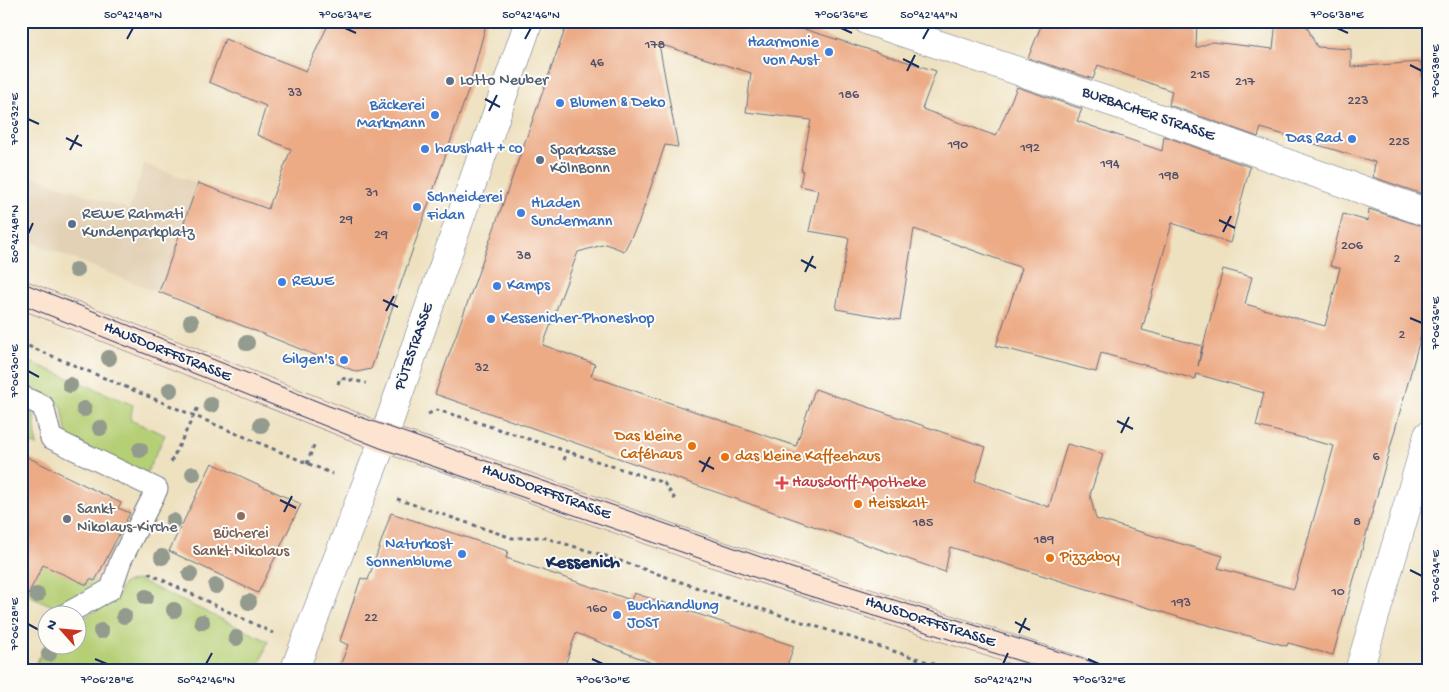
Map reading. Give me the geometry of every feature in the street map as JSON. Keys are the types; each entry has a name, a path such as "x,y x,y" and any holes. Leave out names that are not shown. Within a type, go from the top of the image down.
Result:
{"main road":[{"name":"HAUSDORFFSTRASSE","path":"21,294 383,438 458,462 716,554 1079,671"}],"street":[{"name":"PÜTZSTRASSE","path":"298,659 359,506 529,21"},
{"name":"BURBACHER STRASSE","path":"868,21 1156,117 1428,213"},
{"path":"1359,671 1428,435"}],"lane":[{"path":"21,396 43,406 50,438 157,490 121,560 111,589 84,604"}],"path":[{"path":"21,343 334,475"},
{"path":"336,388 340,378 365,384 371,378"},
{"path":"157,490 199,405"},
{"path":"437,410 664,483"},
{"path":"564,460 567,452"},
{"path":"389,496 512,538 542,537 606,556 727,598 956,671"},
{"path":"121,560 298,659"}],"shaded area":[{"name":"REWE","path":"144,164 410,260 392,309 357,372 21,238 21,172 129,210"}],"green space":[{"path":"21,358 133,405 130,420 165,435 146,474 67,438 62,406 21,386"},
{"path":"21,408 34,415 37,446 31,443 29,448 21,444"},
{"path":"42,563 80,575 78,581 87,585 90,579 104,585 72,604 48,604 28,595"},
{"path":"138,580 268,641 258,671 33,671 41,654 88,654 88,615 114,600 124,583"}],"building":[{"path":"330,21 487,21 468,91 371,369 357,372 159,292 198,183 268,209 291,149 257,135 266,106 209,82 225,39 306,71"},
{"path":"568,21 779,21 936,71 922,109 996,136 1017,87 1082,109 1077,121 1162,151 1164,136 1250,167 1230,243 1172,223 1142,330 1202,346 1198,366 1223,269 1252,277 1245,304 1325,326 1340,268 1330,266 1343,214 1368,221 1369,209 1428,228 1428,310 1333,655 1288,643 1287,646 1185,619 950,547 945,572 435,394","holes":["659,44 751,73 746,112 811,120 801,170 803,170 800,186 818,190 809,231 849,238 836,309 900,320 914,229 1022,268 996,346 1096,372 1101,353 1195,379 1196,374 1264,393 1256,426 1334,446 1294,589 1218,568 1223,556 1096,519 1090,495 1103,454 1067,444 1049,507 975,481 986,447 815,389 796,446 591,376 595,364 543,345 578,252 606,244 624,251 639,222 665,145 678,147"]},
{"path":"1043,21 1197,21 1196,48 1212,42 1273,49 1276,21 1304,21 1317,47 1351,49 1351,67 1421,62 1422,115 1428,115 1428,196 1373,177 1375,162 1261,128 1258,137 1169,105 1172,91 1098,65 1093,79 1028,58"},
{"name":"Sankt Nikolaus-Kirche","path":"21,454 121,503 118,508 130,513 95,581 90,579 87,585 43,565 21,608"},
{"name":"Bücherei Sankt Nikolaus","path":"212,463 301,504 258,593 169,551"},
{"path":"391,513 508,551 506,558 631,600 634,593 794,646 785,671 672,671 576,633 563,671 338,671 348,645 340,641 361,578 368,580"}],"tram line":[{"path":"21,282 329,406 792,568 1121,671"},
{"path":"21,304 380,448 803,594 1052,671"}],"place":[{"name":"Haarmonie von Aust","path":"829,52"},
{"name":"Lotto Neuber","path":"450,81"},
{"name":"Blumen & Deko","path":"560,103"},
{"name":"Bäckerei Markmann","path":"435,115"},
{"name":"Das Rad","path":"1352,139"},
{"name":"haushalt + co","path":"425,149"},
{"name":"Sparkasse KölnBonn","path":"540,160"},
{"name":"Schneiderei Fidan","path":"417,207"},
{"name":"HLaden Sundermann","path":"521,213"},
{"name":"REWE Rahmati Kundenparkplatz","path":"72,224"},
{"name":"REWE","path":"282,282"},
{"name":"Kamps","path":"497,286"},
{"name":"Kessenicher-Phoneshop","path":"491,319"},
{"name":"Gilgen's","path":"344,360"},
{"name":"Das kleine Caféhaus","path":"692,446"},
{"name":"das kleine Kaffeehaus","path":"725,457"},
{"name":"Hausdorff-Apotheke","path":"782,483"},
{"name":"Heisskalt","path":"858,504"},
{"name":"Bücherei Sankt Nikolaus","path":"241,516"},
{"name":"Sankt Nikolaus-Kirche","path":"67,519"},
{"name":"Naturkost Sonnenblume","path":"462,554"},
{"name":"Pizzaboy","path":"1050,558"},
{"name":"Buchhandlung JOST","path":"617,615"}],"district":[{"name":"Kessenich","path":"583,563"}]}
